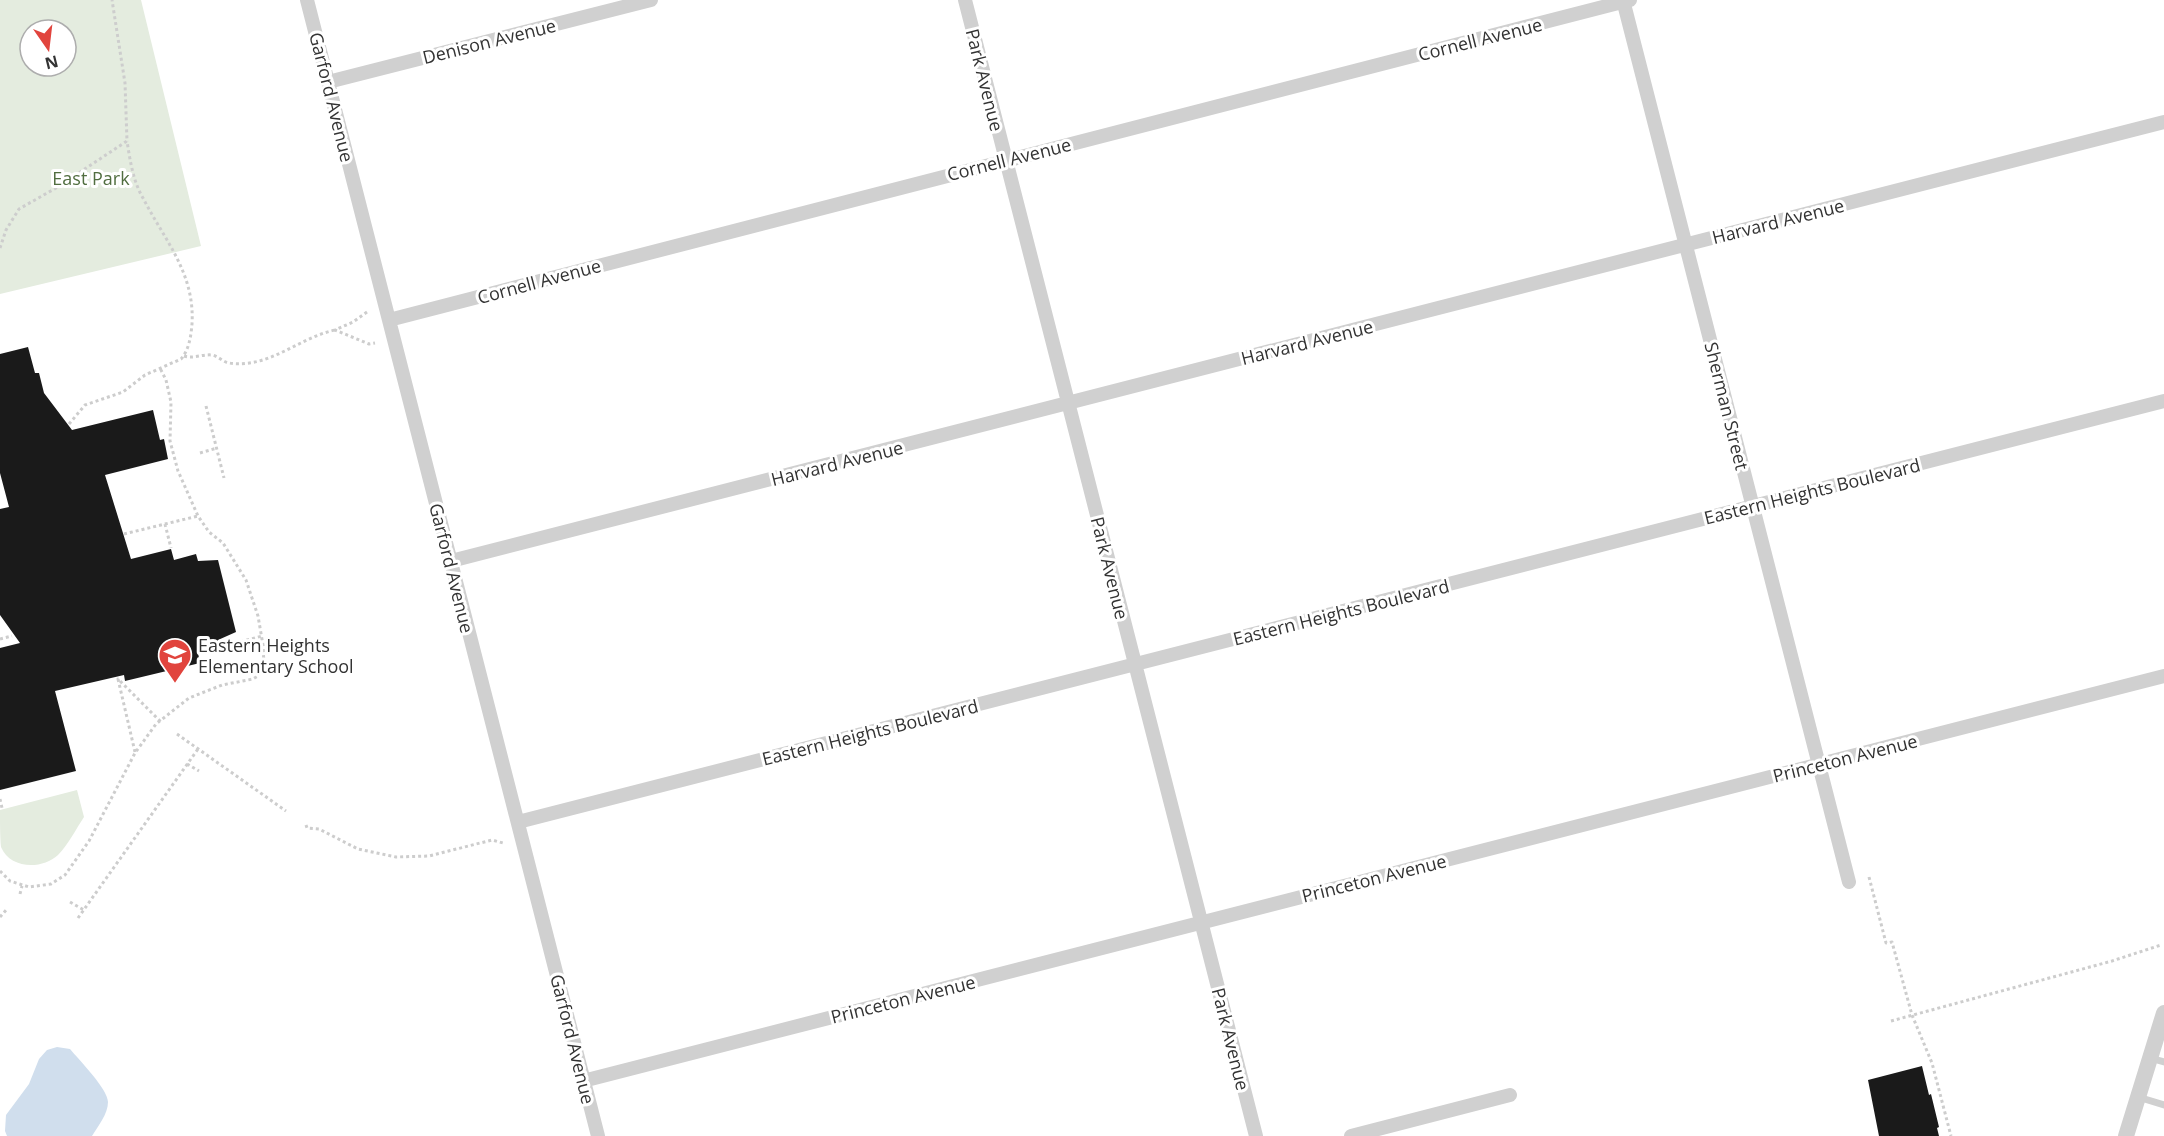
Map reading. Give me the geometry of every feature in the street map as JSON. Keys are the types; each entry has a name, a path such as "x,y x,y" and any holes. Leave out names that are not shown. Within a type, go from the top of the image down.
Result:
{"street":[{"name":"Garford Avenue","path":"307,0 598,1136"},
{"name":"Denison Avenue","path":"328,82 651,0"},
{"name":"Park Avenue","path":"965,0 1256,1136"},
{"name":"Cornell Avenue","path":"389,320 1626,1"},
{"name":"Sherman Street","path":"1626,1 1849,882"},
{"name":"Harvard Avenue","path":"451,561 2164,122"},
{"name":"Eastern Heights Boulevard","path":"518,822 2164,401"},
{"name":"Princeton Avenue","path":"584,1080 2164,676"},
{"path":"2126,1136 2138,1098 2157,1060 2164,1013"},
{"path":"1351,1136 1510,1095"}],"lane":[{"path":"2138,1098 2164,1105"}],"path":[{"path":"69,424 85,405 123,392 145,375 172,364 184,356 189,343 192,316 186,275 142,197 136,182 127,141 125,83 112,0"},
{"path":"0,248 6,230 19,209 56,188 127,141"},
{"path":"184,356 210,355 227,363 259,361 281,354 302,340 353,322 367,312"},
{"path":"335,330 369,344 375,343"},
{"path":"0,871 10,881 22,886 52,886 65,875 89,841 122,782 135,753 160,721 176,706 206,690 247,681 258,676 264,665 258,616 246,580 222,543 209,532 198,516 183,485 169,433 171,402 160,368"},
{"path":"206,406 224,478"},
{"path":"200,453 217,448"},
{"path":"124,534 198,516"},
{"path":"165,524 171,548"},
{"path":"0,639 12,636"},
{"path":"200,653 262,636"},
{"path":"135,753 117,679 160,721"},
{"path":"177,734 286,811"},
{"path":"78,918 198,749"},
{"path":"187,764 199,771"},
{"path":"0,801 2,808"},
{"path":"306,825 308,828 319,829 358,849 396,857 429,855 492,840 503,843"},
{"path":"1869,877 1886,943 1892,942 1912,1015 1932,1063 1951,1136"},
{"path":"20,894 22,886"},
{"path":"70,902 84,910"},
{"path":"0,917 7,909"},
{"path":"1891,1021 2112,961 2162,945"}],"green space":[{"name":"East Park","path":"0,0 141,0 201,246 0,294"},
{"path":"77,790 84,817 58,855 44,863 27,865 11,860 5,854 1,847 0,810"}],"water":[{"path":"57,1047 70,1049 107,1096 108,1102 102,1120 92,1136 7,1136 6,1115 29,1084 39,1059 47,1050"}],"building":[{"path":"28,347 35,373 39,373 44,393 72,430 153,410 160,440 164,439 168,459 105,475 131,559 171,549 174,560 196,554 198,561 218,560 236,632 218,640 219,647 198,653 200,663 125,681 124,675 55,691 76,771 0,790 0,648 20,643 0,615 0,509 9,507 0,473 0,354"},
{"path":"1922,1066 1929,1095 1931,1094 1939,1136 1879,1136 1868,1080"}],"place":[{"name":"Eastern Heights Elementary School","path":"175,684"}]}
